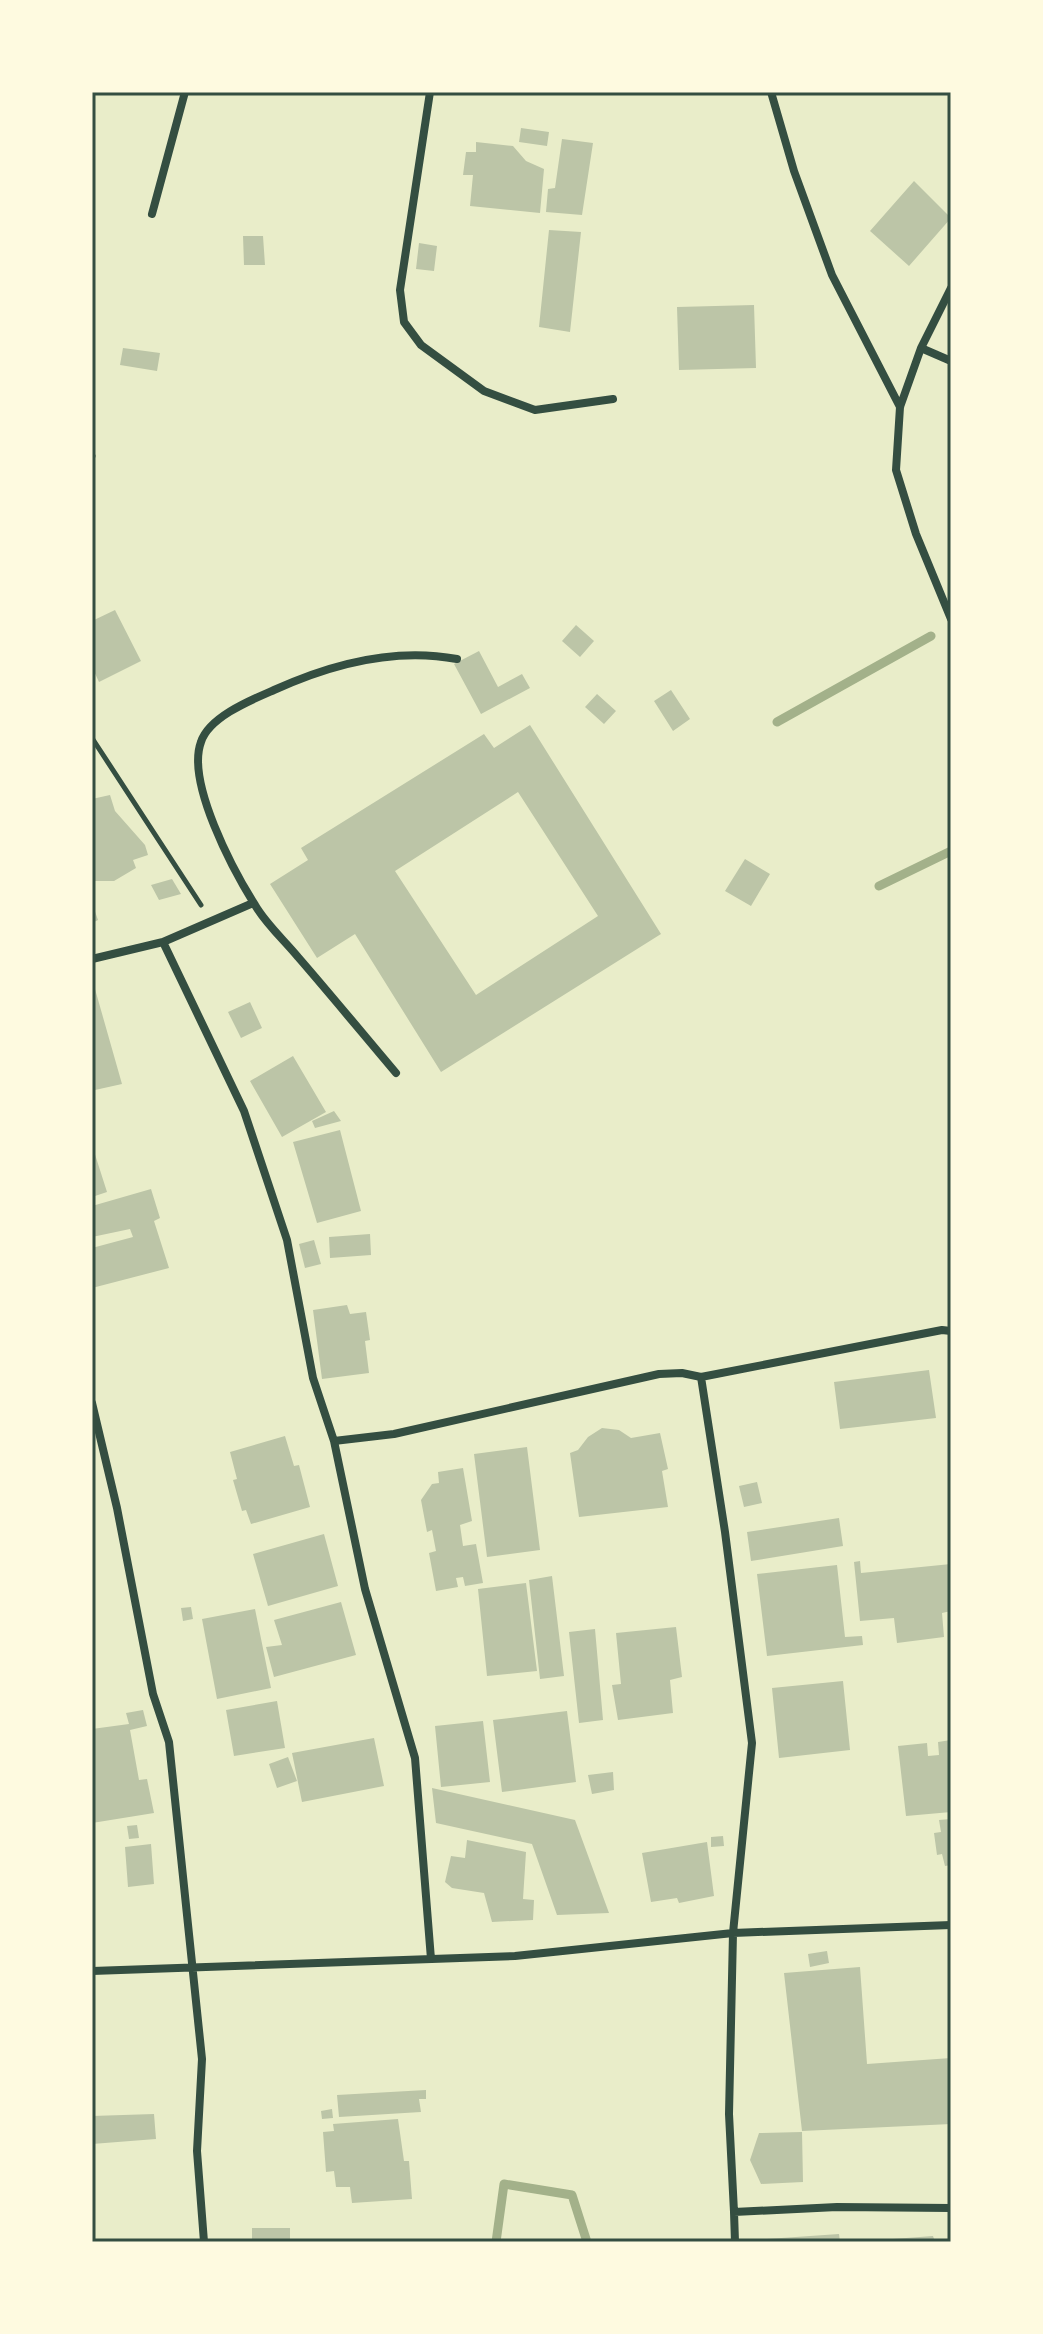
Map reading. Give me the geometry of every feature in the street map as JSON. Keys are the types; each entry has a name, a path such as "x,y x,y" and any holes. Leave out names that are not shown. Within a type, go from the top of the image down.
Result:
{"street":[{"path":"152,214 185,92"},
{"path":"430,92 400,290 404,322 421,345 454,371 484,391 535,410 613,399"},
{"path":"771,92 794,171 832,275 900,407"},
{"path":"948,291 921,348 900,407 896,470 916,534 951,619"},
{"path":"921,348 951,361"},
{"path":"396,1073 253,903 200,788 197,763 201,740 213,724 301,678 349,663 391,656 434,655 457,659"},
{"path":"92,959 163,942 253,903"},
{"path":"163,942 224,1063 262,1157 287,1240 313,1378 334,1441 365,1589 415,1758 431,1959"},
{"path":"334,1441 394,1434 659,1374 682,1373 701,1377 942,1330 951,1331"},
{"path":"701,1377 752,1743 733,1933 729,2114 735,2242"},
{"path":"92,1403 117,1508 153,1694 169,1742 195,1966 202,2059 197,2151 204,2242"},
{"path":"92,1971 515,1956 733,1933 951,1925"},
{"path":"734,2212 837,2207 951,2208"}],"path":[{"path":"92,738 212,923"}],"building":[{"path":"521,128 549,132 547,146 519,142"},
{"path":"562,139 593,143 582,215 546,212 548,189 555,188"},
{"path":"476,142 513,146 526,161 544,169 540,213 470,206 473,175 463,175 466,152 476,152"},
{"path":"914,181 951,218 909,266 870,231"},
{"path":"549,230 581,232 570,332 539,327"},
{"path":"243,236 263,236 265,265 244,265"},
{"path":"419,243 437,246 434,271 416,269"},
{"path":"754,305 756,368 679,370 677,307"},
{"path":"123,348 160,353 157,371 120,365"},
{"path":"115,610 141,661 99,682 92,667 92,621"},
{"path":"576,625 594,641 580,657 562,641"},
{"path":"479,651 498,687 522,674 530,688 481,714 454,664"},
{"path":"671,690 690,719 673,731 654,701"},
{"path":"597,694 616,711 604,724 585,707"},
{"path":"530,725 661,934 441,1072 355,934 317,958 270,884 308,860 301,848 484,734 494,748","holes":["518,792 598,916 476,995 395,871"]},
{"path":"110,795 115,811 145,845 148,855 133,860 136,868 114,881 92,881 92,799"},
{"path":"745,859 770,874 751,906 725,891"},
{"path":"172,879 181,894 159,900 151,885"},
{"path":"92,903 98,920 92,923"},
{"path":"93,982 122,1084 95,1090 92,1080"},
{"path":"250,1002 262,1028 241,1038 228,1012"},
{"path":"293,1056 326,1112 282,1137 250,1081"},
{"path":"334,1111 341,1121 315,1128 312,1121"},
{"path":"340,1130 361,1211 317,1223 293,1142"},
{"path":"92,1145 107,1192 92,1197"},
{"path":"151,1189 160,1218 154,1221 169,1268 92,1288 92,1248 133,1237 130,1229 92,1237 92,1206"},
{"path":"370,1234 371,1255 330,1258 329,1237"},
{"path":"314,1240 321,1264 305,1268 299,1244"},
{"path":"347,1305 350,1314 366,1312 370,1340 365,1341 369,1373 322,1379 313,1310"},
{"path":"929,1370 936,1418 840,1429 834,1382"},
{"path":"602,1428 619,1430 631,1438 660,1433 668,1469 662,1471 668,1507 579,1517 570,1453 578,1450 588,1437"},
{"path":"285,1436 294,1466 299,1465 310,1507 251,1524 246,1510 242,1511 233,1480 237,1479 230,1452"},
{"path":"527,1447 540,1550 487,1557 474,1454"},
{"path":"463,1468 472,1521 460,1525 463,1546 476,1544 483,1583 465,1586 463,1577 456,1578 458,1587 436,1591 429,1553 436,1551 432,1530 427,1532 421,1500 432,1484 439,1483 438,1472"},
{"path":"757,1482 762,1503 744,1507 739,1486"},
{"path":"839,1518 843,1546 751,1561 747,1532"},
{"path":"324,1534 338,1586 268,1606 253,1554"},
{"path":"860,1561 861,1573 951,1564 951,1611 942,1613 944,1637 897,1643 894,1618 860,1621 854,1562"},
{"path":"837,1565 845,1637 862,1636 863,1645 767,1656 757,1574"},
{"path":"552,1576 564,1676 540,1679 529,1580"},
{"path":"526,1583 537,1671 487,1676 478,1589"},
{"path":"341,1602 356,1655 274,1677 266,1647 282,1645 274,1620"},
{"path":"191,1607 193,1619 183,1621 181,1608"},
{"path":"255,1609 271,1688 217,1699 202,1619"},
{"path":"676,1627 682,1677 670,1680 673,1713 618,1720 612,1685 621,1684 616,1633"},
{"path":"595,1629 603,1720 579,1723 569,1632"},
{"path":"843,1681 850,1750 779,1758 772,1688"},
{"path":"277,1701 285,1748 234,1756 226,1710"},
{"path":"143,1710 147,1726 130,1730 139,1780 147,1779 154,1813 92,1823 92,1729 129,1724 126,1713"},
{"path":"567,1711 576,1782 502,1792 493,1720"},
{"path":"483,1721 490,1782 441,1787 435,1726"},
{"path":"374,1738 384,1786 302,1802 292,1753"},
{"path":"951,1740 951,1812 906,1816 898,1746 927,1743 928,1756 939,1755 938,1742"},
{"path":"288,1757 297,1781 277,1788 269,1764"},
{"path":"613,1772 614,1790 592,1794 588,1775"},
{"path":"432,1788 575,1820 609,1913 557,1915 532,1844 436,1823"},
{"path":"951,1819 951,1865 945,1866 942,1854 937,1855 934,1833 941,1832 939,1820"},
{"path":"137,1825 139,1838 129,1839 127,1826"},
{"path":"723,1836 724,1846 711,1847 711,1837"},
{"path":"467,1840 526,1852 523,1899 534,1900 533,1920 492,1922 484,1893 452,1888 445,1882 451,1856 465,1858"},
{"path":"707,1842 714,1896 679,1903 677,1898 651,1902 642,1853"},
{"path":"151,1844 154,1884 128,1887 125,1847"},
{"path":"827,1951 829,1963 810,1967 808,1954"},
{"path":"860,1967 867,2064 951,2058 951,2124 802,2131 784,1973"},
{"path":"426,2090 426,2099 419,2099 421,2112 339,2117 337,2095"},
{"path":"332,2109 333,2118 322,2119 321,2111"},
{"path":"154,2114 156,2139 92,2144 92,2116"},
{"path":"398,2119 404,2161 409,2161 412,2199 352,2203 350,2187 336,2187 334,2171 326,2172 323,2132 334,2131 333,2124"},
{"path":"802,2132 803,2182 761,2184 750,2160 759,2133"},
{"path":"252,2228 290,2228 290,2242 252,2242"},
{"path":"839,2234 840,2242 767,2242 767,2239"},
{"path":"933,2236 935,2242 893,2242 893,2239"}],"waterway":[{"path":"777,722 931,636"},
{"path":"879,886 951,851"},
{"path":"496,2242 504,2184 572,2195 587,2242"}]}
